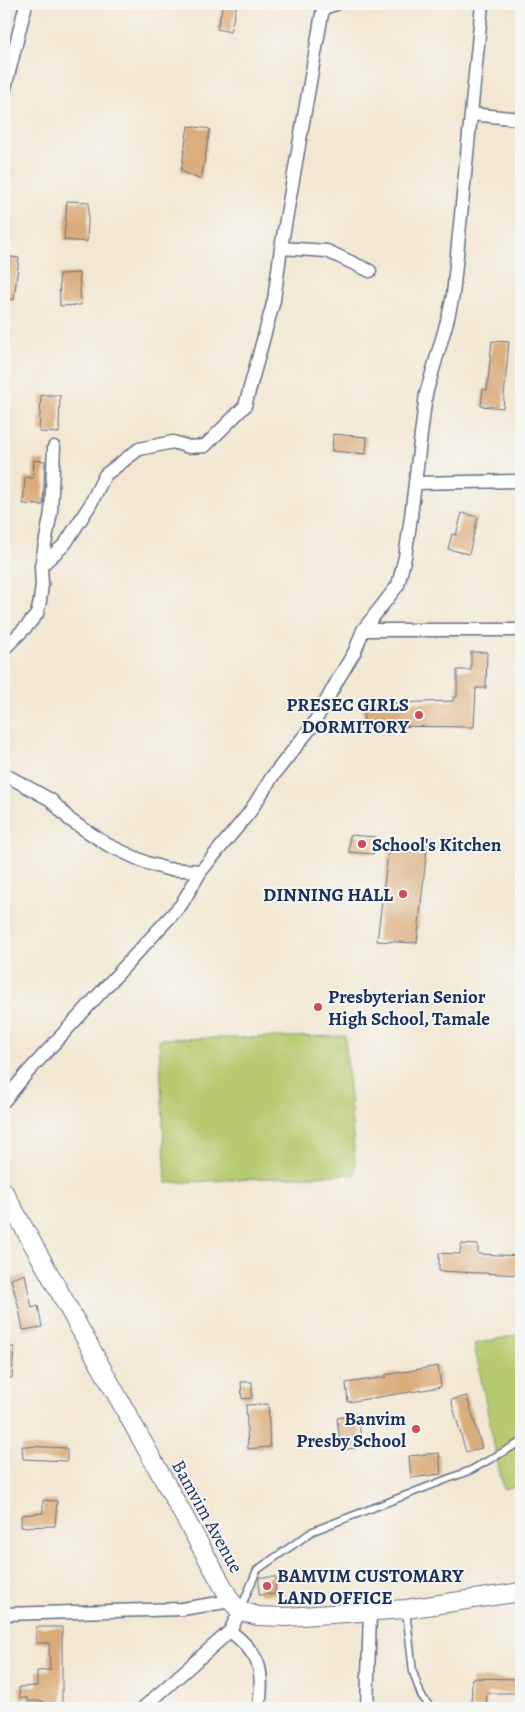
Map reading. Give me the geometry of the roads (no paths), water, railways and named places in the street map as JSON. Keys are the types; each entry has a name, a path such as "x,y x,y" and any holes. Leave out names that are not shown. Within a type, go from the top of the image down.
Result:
{"street":[{"path":"4,92 26,4"},
{"path":"41,566 65,544 90,505 105,474 139,449 173,442 189,448 205,446 245,406 274,300 281,248 323,8 336,4"},
{"path":"4,1102 27,1073 181,904 200,871 249,812 272,777 314,725 355,651 363,630 398,585 415,483 426,394 453,295 482,4"},
{"path":"471,114 521,119"},
{"path":"281,248 326,251 370,271"},
{"path":"4,649 37,614 42,584 41,566 51,512 54,446"},
{"path":"415,483 521,481"},
{"path":"363,630 521,630"},
{"path":"4,774 51,800 70,820 108,846 147,863 167,869 200,871"},
{"name":"Bamvim Avenue","path":"4,1192 235,1606"},
{"path":"4,1614 235,1606 258,1616 286,1617 370,1613 521,1592"},
{"path":"143,1708 230,1631 235,1606"},
{"path":"367,1708 370,1613"},
{"path":"230,1631 247,1645 255,1656 261,1674 259,1708"}],"lane":[{"path":"235,1606 257,1570 313,1531 471,1470 521,1442"},
{"path":"406,1609 413,1672 420,1694 431,1708"}],"place":[{"name":"PRESEC GIRLS DORMITORY","path":"419,715"},
{"name":"School's Kitchen","path":"362,844"},
{"name":"DINNING HALL","path":"403,894"},
{"name":"Presbyterian Senior High School, Tamale","path":"318,1007"},
{"name":"Banvim Presby School","path":"416,1429"},
{"name":"BAMVIM CUSTOMARY LAND OFFICE","path":"267,1586"}]}
